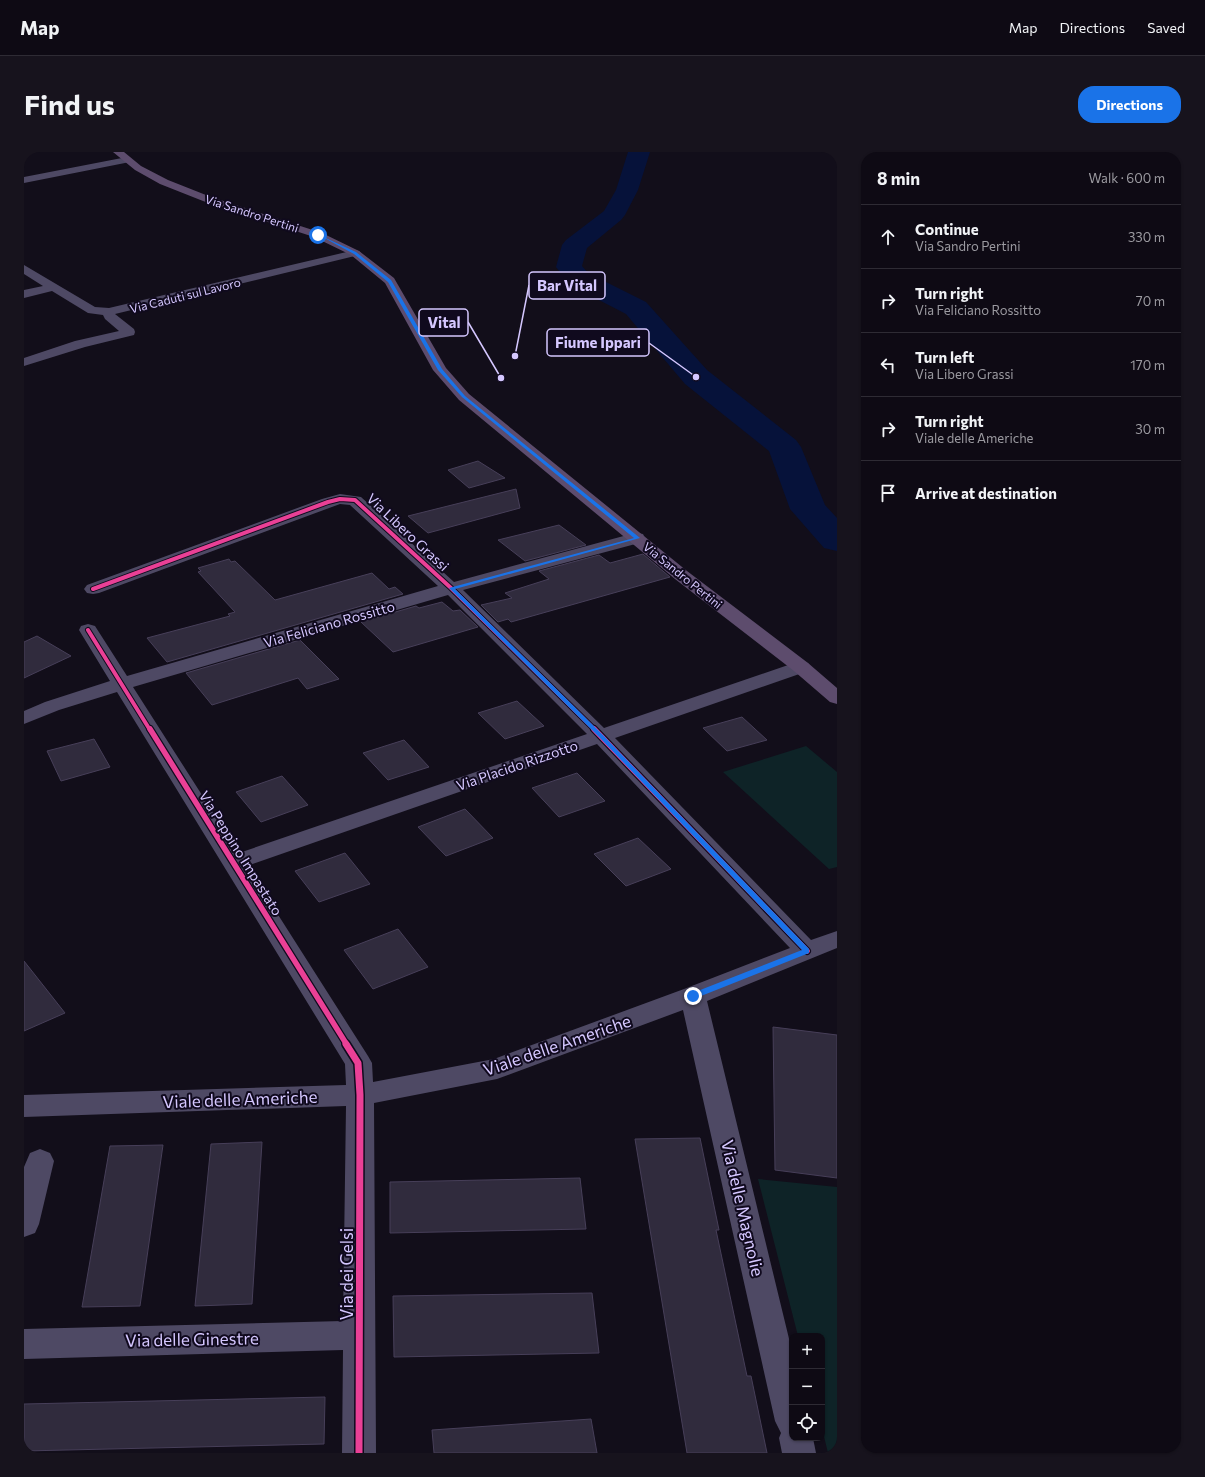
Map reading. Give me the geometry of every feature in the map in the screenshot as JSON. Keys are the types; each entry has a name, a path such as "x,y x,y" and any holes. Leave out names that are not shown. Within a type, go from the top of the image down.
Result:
{"main road":[{"name":"Via Sandro Pertini","path":"123,156 164,182 207,199 318,235 355,253 390,281 440,370 464,397 638,538 681,575 801,667 837,698"}],"street":[{"path":"24,180 123,156"},
{"name":"Via Caduti sul Lavoro","path":"24,269 92,310 109,312 355,253"},
{"path":"24,294 54,287"},
{"path":"24,362 80,344 129,332 113,321 109,316 109,312"},
{"name":"Via Libero Grassi","path":"93,589 328,502 340,499 355,500 451,588 601,736 807,951"},
{"name":"Via Feliciano Rossitto","path":"24,718 52,706 122,684 451,588 638,538"},
{"name":"Via Peppino Impastato","path":"88,630 358,1063 360,1095"},
{"name":"Via Placido Rizzotto","path":"233,863 801,667"},
{"name":"Viale delle Americhe","path":"24,1106 360,1095 404,1088 497,1068 693,996 837,939"},
{"name":"Via delle Magnolie","path":"693,996 789,1408"},
{"name":"Via dei Gelsi","path":"360,1095 360,1453"},
{"path":"24,1224 40,1161"},
{"name":"Via delle Ginestre","path":"24,1344 360,1335"},
{"path":"797,1441 800,1453"}],"green space":[{"path":"806,746 837,772 837,867 829,869 723,772"},
{"path":"758,1179 837,1187 837,1453 828,1453 825,1440 825,1333 797,1333"}],"building":[{"path":"478,461 505,478 469,488 448,470"},
{"path":"516,489 520,508 428,533 408,516"},
{"path":"559,525 586,545 525,561 498,540"},
{"path":"643,554 670,577 511,622 508,619 498,622 481,605 512,598 505,593 549,579 539,571 599,555 610,563"},
{"path":"229,559 231,562 235,561 275,600 372,573 389,589 395,587 403,594 167,662 147,638 230,616 228,614 235,612 198,572 201,571 198,568"},
{"path":"442,602 453,611 460,610 478,627 393,652 361,622 416,606 419,608"},
{"path":"37,636 71,656 24,678 24,642"},
{"path":"300,640 339,679 307,689 298,678 212,705 186,673"},
{"path":"517,701 544,726 505,739 478,713"},
{"path":"742,717 767,740 727,751 703,728"},
{"path":"94,739 110,767 61,781 47,751"},
{"path":"404,740 429,767 388,780 363,753"},
{"path":"577,773 605,801 559,817 532,788"},
{"path":"282,776 308,805 261,822 236,792"},
{"path":"465,809 493,838 446,856 418,827"},
{"path":"638,838 671,869 626,886 594,854"},
{"path":"345,853 370,884 319,902 295,871"},
{"path":"398,929 428,967 373,989 344,950"},
{"path":"24,961 65,1013 24,1031"},
{"path":"773,1027 837,1035 837,1178 775,1170"},
{"path":"700,1138 719,1230 716,1230 747,1376 751,1376 767,1453 687,1453 635,1139"},
{"path":"262,1142 252,1304 195,1306 211,1144"},
{"path":"163,1145 140,1306 82,1307 110,1146"},
{"path":"580,1178 586,1229 390,1233 390,1182"},
{"path":"592,1293 599,1353 394,1357 393,1296"},
{"path":"325,1397 324,1444 24,1451 24,1404"},
{"path":"591,1419 597,1453 434,1453 432,1430"}],"waterway":[{"path":"639,152 627,190 613,215 575,245 569,267 579,279 636,308 696,377 784,447 808,509 837,540"}],"cycle path":[{"path":"93,589 328,502 340,499 355,500 451,588 601,736 807,951"},
{"path":"88,630 358,1063 360,1095 359,1453"}],"place":[{"name":"Bar Vital","path":"515,356"},
{"name":"Fiume Ippari","path":"696,377"},
{"name":"Vital","path":"501,378"}],"route":[{"path":"318,235 355,253 390,281 440,370 464,397 638,538 451,588 601,736 807,951 693,996"}]}
